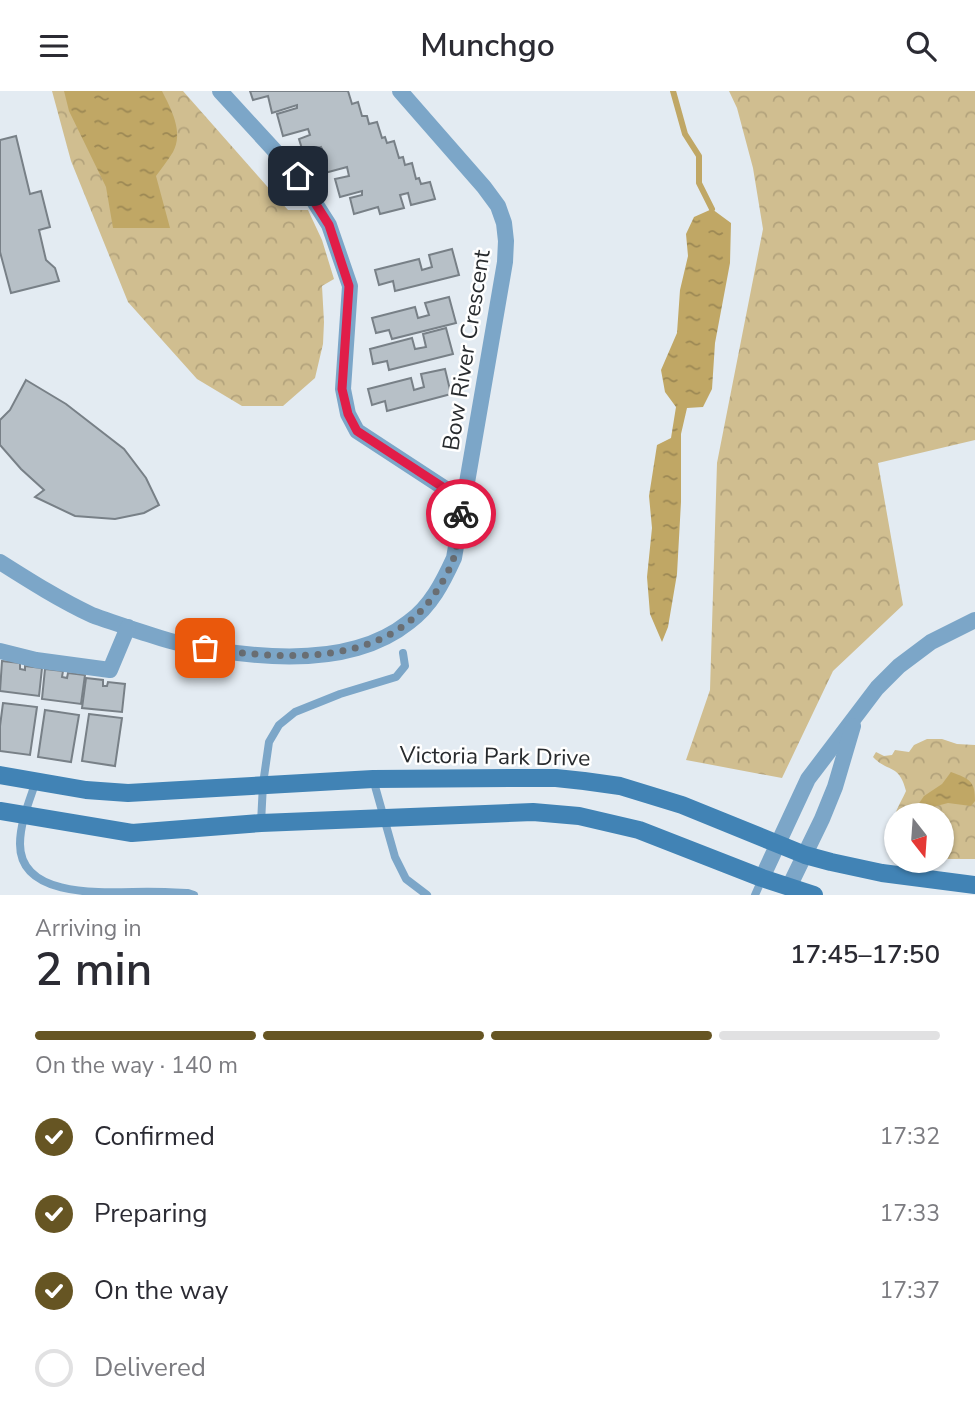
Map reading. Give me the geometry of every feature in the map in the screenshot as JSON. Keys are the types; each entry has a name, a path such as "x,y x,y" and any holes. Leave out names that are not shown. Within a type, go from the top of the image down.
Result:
{"street":[{"path":"220,91 298,176 329,225 349,286 342,389 348,414 357,431 464,501"},
{"name":"Bow River Crescent","path":"0,562 56,597 94,616 181,644 230,652 282,656 321,654 357,648 384,638 410,622 427,605 442,584 454,558 505,262 506,241 504,223 498,207 484,187 400,91"},
{"path":"762,878 808,779 877,688 915,653 939,637 975,620"},
{"path":"0,651 36,660 110,670 128,627"},
{"path":"787,891 835,787 855,716"},
{"name":"Victoria Park Drive","path":"0,775 86,790 128,793 373,779 556,778 620,786 682,805 805,855 882,873 972,884"},
{"path":"0,811 132,833 261,823 533,812 579,816 639,830 762,878 787,891 814,895"}],"lane":[{"path":"261,823 269,742 279,725 295,712 340,694 396,677 405,666 402,653"},
{"path":"373,779 395,857 406,879 427,895"},
{"path":"36,781 24,815 20,844 22,860 37,883 64,893 150,891 194,895"},
{"path":"755,895 762,878"}],"green space":[{"path":"52,91 183,91 288,210 308,210 322,240 334,279 322,286 323,344 315,378 283,406 242,406 197,379 128,302 71,161"},
{"path":"729,91 975,91 975,440 878,463 903,605 833,671 782,778 686,760 710,690 717,463 763,229 753,168 737,108"},
{"path":"927,739 942,739 957,744 975,745 975,859 954,859 954,803 900,803 906,791 900,776 873,757 876,752 884,756 892,755 895,750 909,752 914,745"}],"water":[{"path":"64,91 162,91 177,129 173,152 156,176 170,228 113,228 106,187 69,111"},
{"path":"712,209 731,223 730,263 715,343 712,389 703,407 687,408 681,434 677,574 668,627 662,642 650,614 647,577 652,528 649,496 657,445 671,438 676,407 665,392 661,370 677,333 680,290 688,256 686,234 694,217"},
{"path":"951,772 967,779 974,789 975,801 971,806 919,803 924,796 942,784"}],"building":[{"path":"250,91 348,91 352,104 358,102 362,116 367,116 369,124 377,122 382,138 385,137 387,143 394,141 399,158 403,157 405,165 412,163 416,179 419,178 421,184 430,182 435,199 411,205 408,193 400,195 404,208 380,214 378,207 354,214 350,198 362,195 362,191 340,197 335,179 349,176 347,167 321,174 315,151 322,149 321,147 303,152 299,139 310,135 308,129 283,136 277,114 297,108 297,105 272,113 268,96 253,100"},
{"path":"16,136 30,194 41,191 50,227 39,230 46,260 55,268 59,281 11,293 0,252 0,140"},
{"path":"452,249 459,275 395,291 393,281 379,285 375,270 419,259 422,270 432,267 429,255"},
{"path":"449,297 456,323 392,339 389,330 376,333 372,318 415,307 418,318 429,315 425,303"},
{"path":"446,328 453,354 389,370 387,361 373,364 370,349 412,338 415,349 426,347 423,334"},
{"path":"445,369 451,394 387,411 385,401 372,405 368,389 411,378 414,390 424,387 421,374"},
{"path":"26,380 66,404 124,449 146,478 159,505 144,513 115,519 75,516 35,497 44,490 0,445 0,420 10,410"},
{"path":"2,661 20,663 20,669 25,670 25,666 42,668 39,696 0,691"},
{"path":"45,669 63,671 62,677 67,678 68,673 85,675 81,704 42,699"},
{"path":"86,678 103,680 103,686 107,686 108,682 125,684 122,712 82,708"},
{"path":"3,703 37,707 30,755 0,751"},
{"path":"45,710 79,715 71,762 38,757"},
{"path":"89,714 122,718 115,766 82,761"}],"waterway":[{"path":"673,91 685,134 699,156 699,183 712,209"}],"way so far":[{"path":"205,648 282,656 321,654 357,648 384,638 410,622 442,584 454,558 461,514"}],"route":[{"path":"298,176 329,225 349,286 342,389 348,414 357,431 464,501 461,514"}]}
